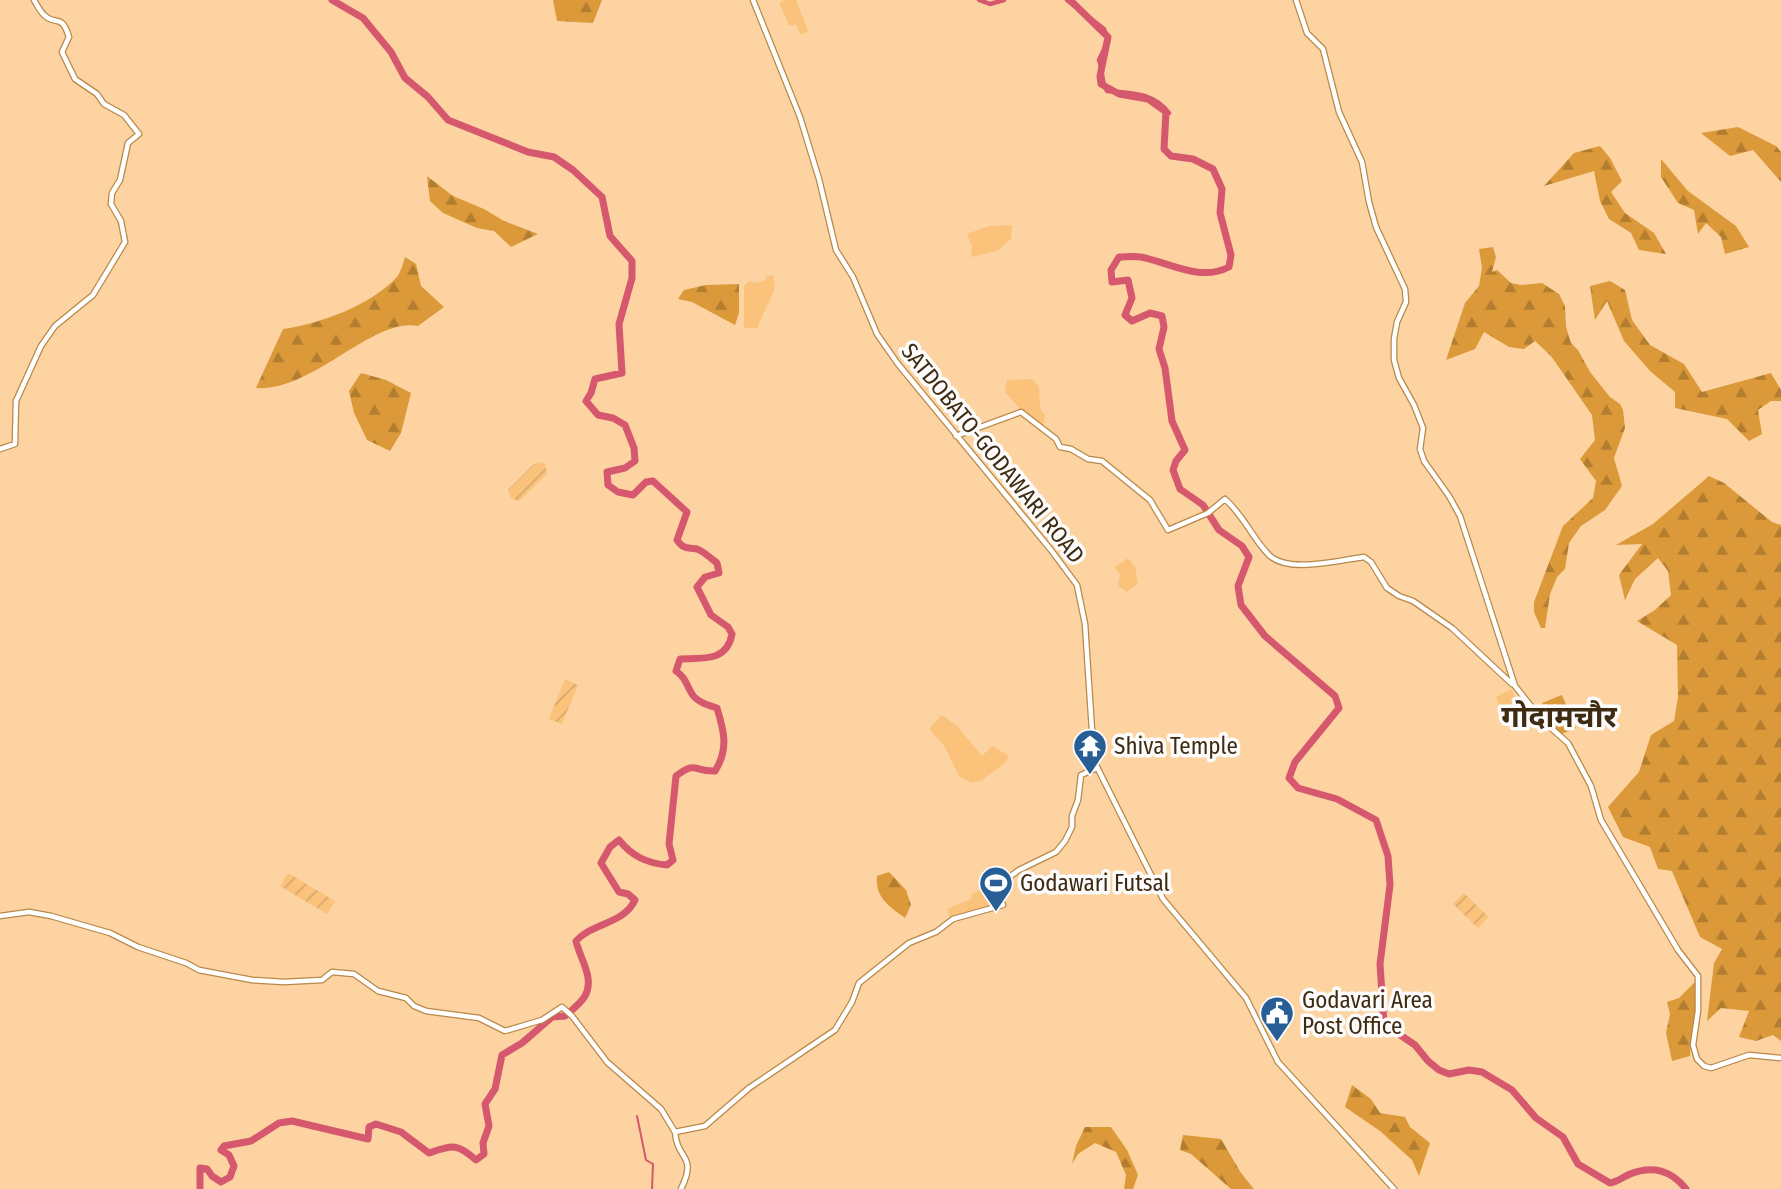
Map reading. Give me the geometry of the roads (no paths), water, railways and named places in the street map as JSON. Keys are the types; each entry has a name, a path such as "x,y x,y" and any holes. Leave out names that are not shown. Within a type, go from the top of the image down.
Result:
{"street":[{"path":"0,449 15,444 16,401 41,346 55,326 93,295 125,242 121,221 111,204 112,193 120,180 128,143 139,134 124,115 104,104 97,94 75,79 62,52 69,37 65,25 47,18 34,0"},
{"name":"SATDOBATO-GODAWARI ROAD","path":"754,0 800,117 820,179 836,250 853,276 882,343 1077,585 1083,608 1093,752 1097,768 1163,900 1246,998 1278,1062 1394,1189"},
{"path":"1296,0 1307,33 1323,49 1339,112 1362,162 1376,227 1405,289 1406,302 1397,322 1394,339 1394,360 1399,378 1415,405 1423,428 1420,449 1426,464 1450,496 1460,516 1515,686"},
{"path":"956,436 1021,412 1056,439 1060,447 1102,461 1150,500 1168,530 1208,513 1225,499 1244,517 1267,554 1284,564 1300,565 1364,557 1371,562 1387,588 1413,601 1452,628 1515,686 1542,720 1568,743 1591,786 1601,820 1678,950 1698,976 1698,1011 1693,1045 1697,1059 1704,1066 1711,1068 1749,1055 1781,1058"},
{"path":"674,1132 705,1126 749,1088 835,1030 852,1002 859,984 909,943 936,932 954,919 1003,905 995,887 1019,870 1056,852 1072,827 1082,775 1097,768"},
{"path":"0,916 29,912 51,916 110,933 138,947 199,970 252,980 322,980 332,972 355,974 378,991 406,999 426,1011 479,1018 505,1031 542,1020 562,1007 607,1062 661,1109 674,1132 675,1141 687,1159 689,1168 681,1189"}],"waterway":[{"path":"200,1189 200,1168 207,1169 221,1182 230,1177 234,1166 229,1155 221,1150 224,1146 251,1141 279,1123 292,1121 368,1139 369,1127 376,1124 401,1132 429,1153 454,1147 476,1160 484,1154 483,1143 489,1126 485,1104 495,1089 502,1055 522,1043 552,1017 565,1016 581,1001 588,989 588,975 576,941 590,930 616,919 630,908 635,900 628,894 619,892 601,863 610,847 619,840 634,854 646,860 667,865 673,860 669,844 676,776 692,768 715,771 724,747 717,708 697,699 676,671 680,659 713,657 725,650 729,643 732,634 728,627 711,615 697,587 705,577 719,573 717,563 699,550 686,548 679,543 677,540 687,512 653,481 646,482 633,495 618,492 608,485 607,472 625,468 635,461 634,448 625,425 613,418 598,415 586,401 595,379 622,373 619,324 632,278 632,261 610,236 602,197 573,170 554,157 528,152 448,120 428,97 405,78 391,52 363,18 332,0"},
{"path":"979,0 990,4 1004,0"},
{"path":"1067,0 1104,29 1108,41 1099,60 1107,91 1148,97 1169,113"},
{"path":"1070,0 1108,37 1100,76 1101,84 1119,94 1148,99 1166,112 1164,149 1171,156 1193,159 1213,169 1222,189 1220,213 1231,255 1229,267 1207,273 1185,270 1141,257 1119,257 1111,270 1112,282 1128,280 1132,298 1125,315 1132,321 1150,313 1162,316 1164,327 1159,349 1165,368 1172,421 1185,450 1173,470 1180,489 1203,505 1219,530 1242,546 1249,557 1238,586 1241,605 1265,636 1335,696 1339,708 1295,762 1289,778 1298,788 1337,799 1376,820 1388,856 1390,885 1380,964 1384,1024 1415,1045 1439,1070 1449,1074 1469,1070 1482,1072 1512,1090 1536,1118 1563,1137 1578,1164 1610,1183 1638,1171 1654,1170 1674,1177 1686,1189"},
{"path":"637,1116 646,1160 653,1164 652,1189"}],"place":[{"name":"Shiva Temple","path":"1090,776"},
{"name":"Godawari Futsal","path":"996,913"},
{"name":"Godavari Area Post Office","path":"1277,1043"}],"district":[{"name":"गोदामचौर","path":"1559,717"}]}
